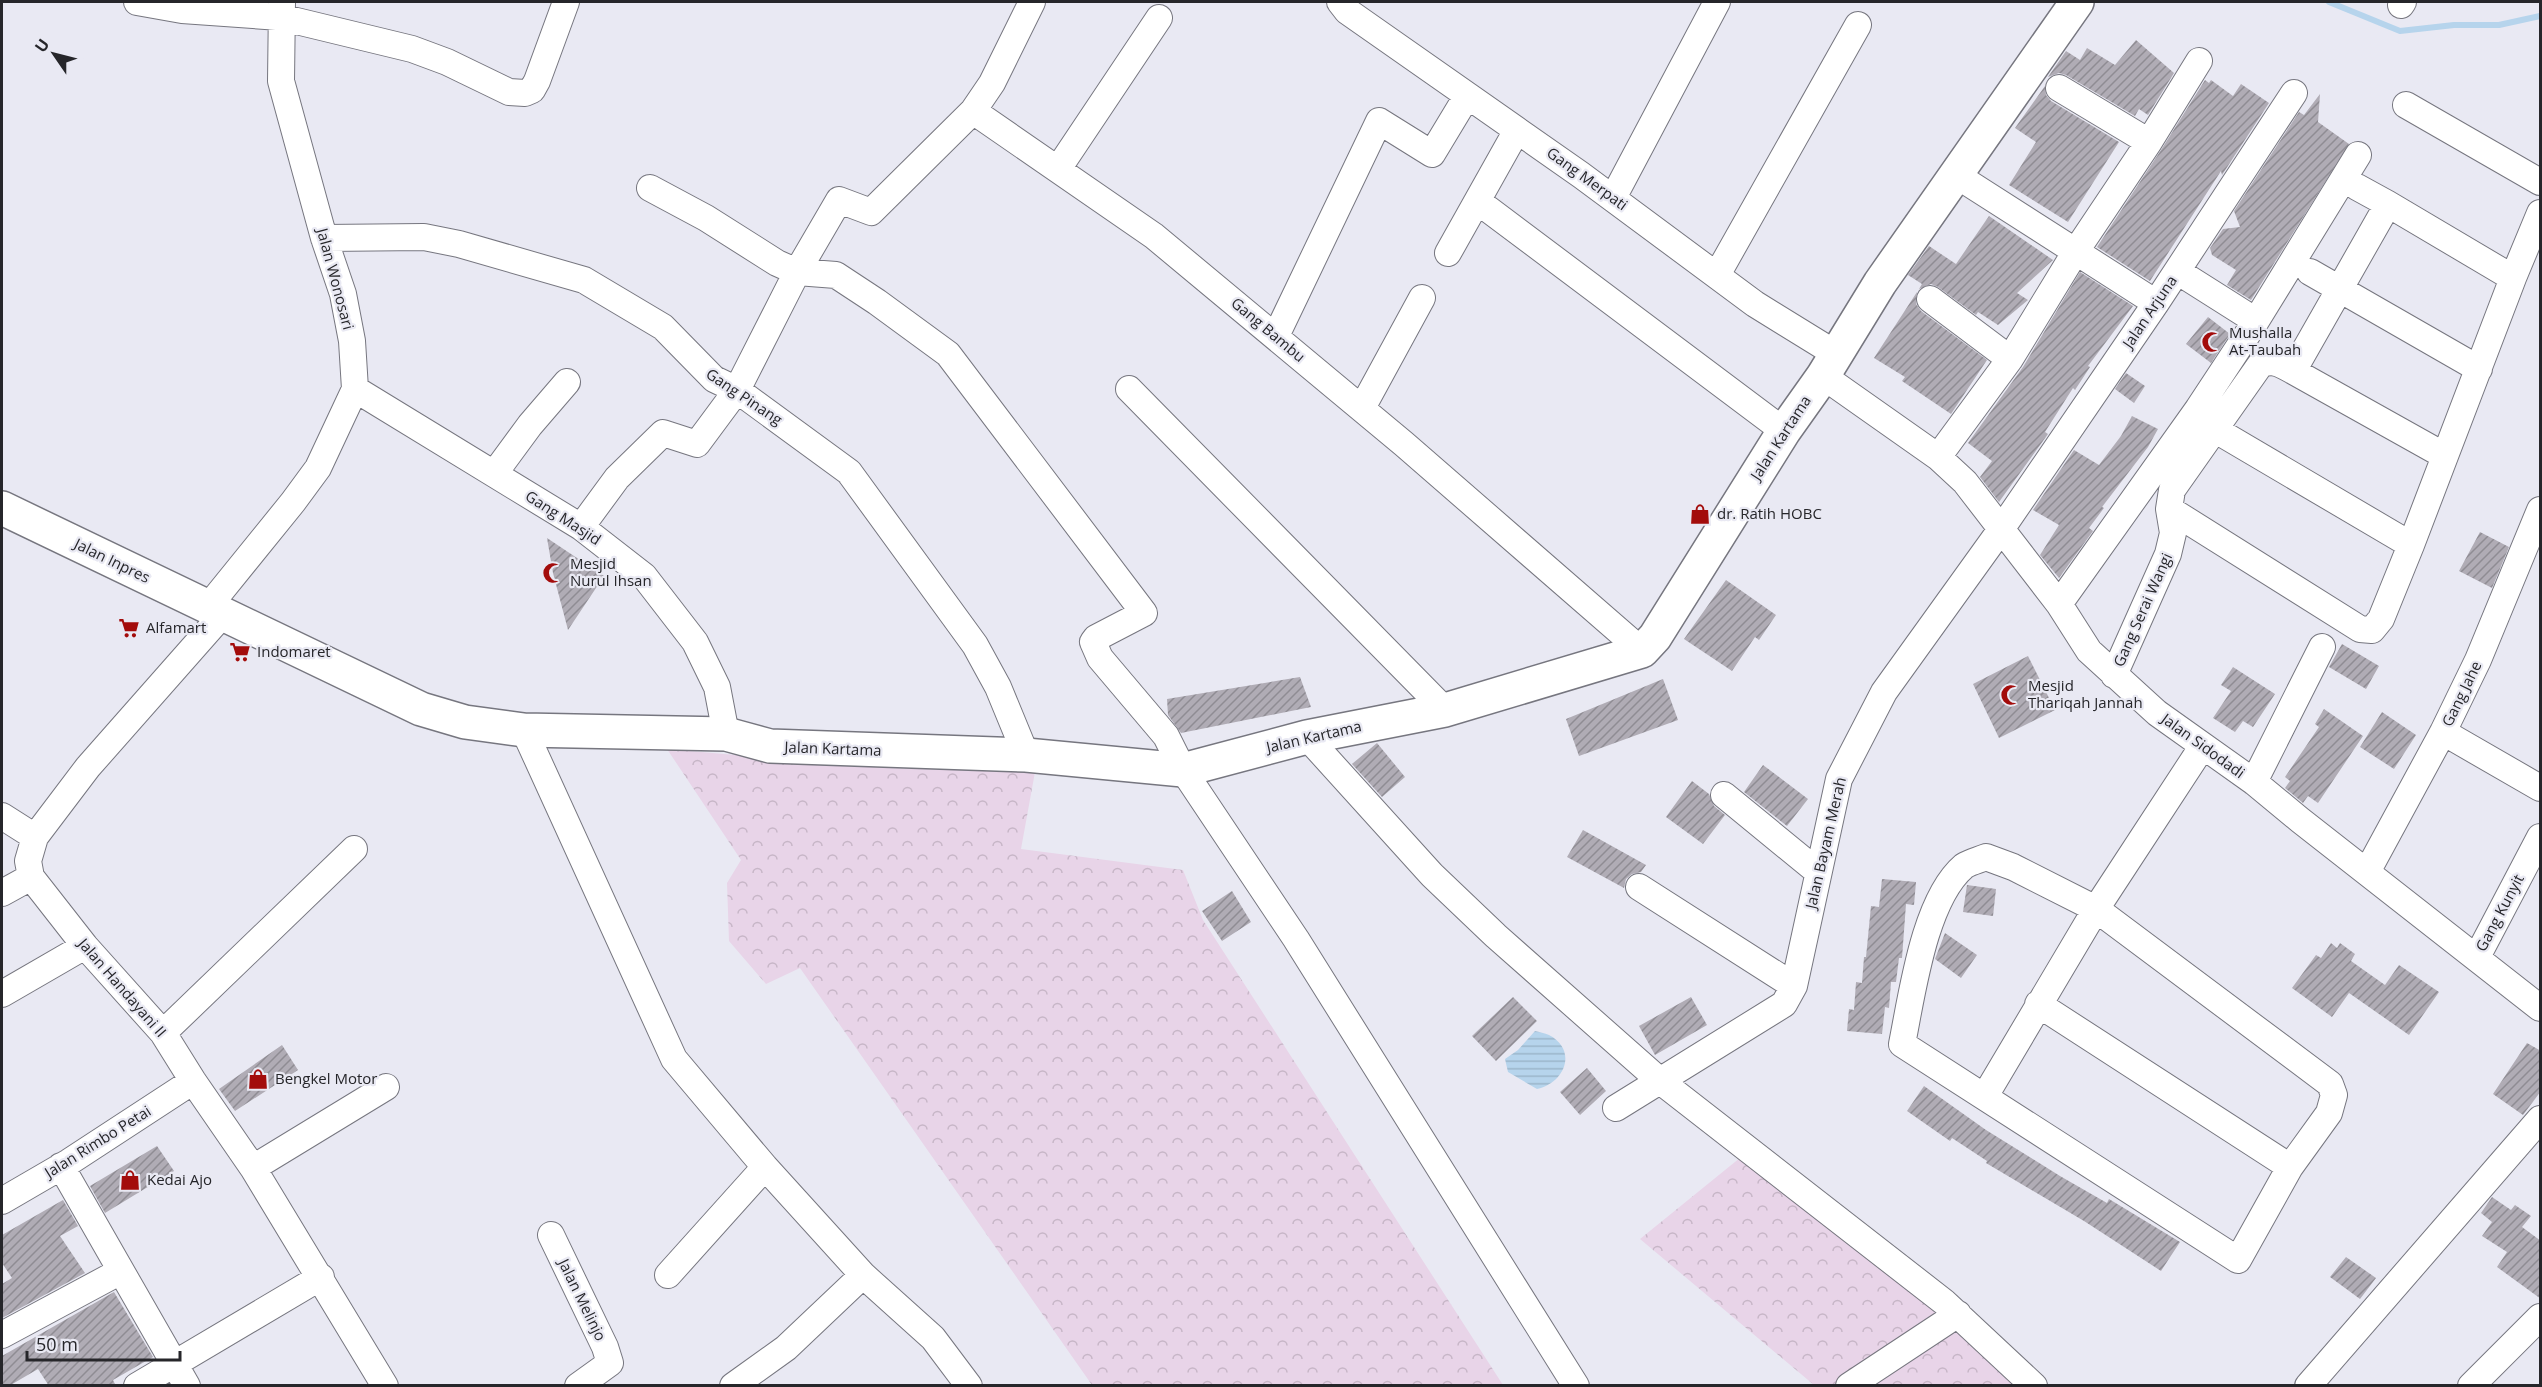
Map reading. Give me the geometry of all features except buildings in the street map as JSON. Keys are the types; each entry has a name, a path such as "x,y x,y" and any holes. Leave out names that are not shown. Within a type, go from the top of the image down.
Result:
{"main road":[{"name":"Jalan Kartama","path":"215,611 421,709 465,722 524,730 726,734 770,747 1026,755 1183,770 1307,737 1445,710 1642,651 1654,637 1784,431 1918,227 2077,2"},
{"name":"Jalan Inpres","path":"2,508 215,611"}],"street":[{"path":"137,2 182,10 281,9 412,49 447,62 508,92 525,93 532,90 537,81 566,2"},
{"path":"581,527 616,478 663,433 697,444 737,390 797,272 839,200 872,212 973,111 992,83 1032,2"},
{"name":"Gang Merpati","path":"1340,2 1347,11 1717,274 1829,365"},
{"path":"1613,198 1717,2"},
{"name":"Jalan Wonosari","path":"281,9 280,81 324,238 343,294 352,341 356,389"},
{"path":"1058,169 1159,18"},
{"path":"1717,274 1858,25"},
{"path":"1938,457 2010,359 2076,251 2149,142 2199,61"},
{"path":"2059,88 2149,142"},
{"name":"Jalan Arjuna","path":"2002,528 2156,303 2294,93"},
{"path":"1276,336 1379,121 1432,154 1467,96"},
{"path":"2406,105 2541,182"},
{"name":"Gang Bambu","path":"973,111 1154,236 1362,408 1642,651"},
{"path":"1448,253 1517,130"},
{"path":"2059,604 2198,409 2256,321 2358,155"},
{"path":"1956,175 2156,303"},
{"path":"2357,186 2513,278"},
{"path":"650,189 706,218 777,263 797,272 836,275 948,354 1144,613 1093,642 1100,658 1166,736 1183,770 1296,939 1576,1386"},
{"path":"2293,371 2388,204"},
{"path":"1488,209 1784,431"},
{"path":"2445,456 2279,362 2268,361 2260,365 2172,490 2169,509 2360,629 2372,630 2381,618 2411,545 2479,369 2513,278 2541,213"},
{"name":"Gang Pinang","path":"324,238 424,237 459,244 584,280 663,327 714,379 737,390 849,472 975,645 998,687 1026,755"},
{"path":"2177,271 2256,321"},
{"path":"2310,272 2479,369"},
{"path":"1362,408 1422,298"},
{"path":"1930,299 2010,359"},
{"name":"Jalan Sidodadi","path":"1829,365 1965,482 2059,604 2090,651 2114,675 2157,713 2254,782 2541,1008"},
{"path":"494,474 530,424 567,382"},
{"path":"2,893 31,876 28,861 35,837 88,767 215,611 318,468 356,389"},
{"name":"Gang Masjid","path":"356,389 581,527 644,576 695,642 717,687 726,734"},
{"path":"1129,389 1445,710"},
{"path":"2214,429 2411,545"},
{"name":"Gang Serai Wangi","path":"2114,675 2168,554 2173,532 2169,509"},
{"name":"Gang Jahe","path":"2367,872 2443,732 2478,660 2541,510"},
{"name":"Jalan Bayam Merah","path":"1616,1108 1778,1010 1784,1004 1794,986 1839,778 1884,692 2002,528"},
{"path":"2254,782 2322,647"},
{"path":"524,730 552,788 646,1002 674,1059 765,1167 863,1275 933,1338 969,1386"},
{"path":"2443,732 2540,788"},
{"path":"1307,737 1432,875 1496,936 1659,1080 1958,1314 2034,1386"},
{"path":"1985,1096 2096,909 2202,747"},
{"path":"1724,795 1818,872"},
{"path":"2,816 35,837"},
{"name":"Gang Kunyit","path":"2477,957 2541,837"},
{"path":"163,1033 354,849"},
{"path":"1986,857 2013,867 2096,909 2330,1083 2334,1095 2329,1113 2290,1167 2238,1260 1902,1044 1918,963 1935,908 1965,866 1986,857"},
{"name":"Jalan Handayani II","path":"31,876 85,946 163,1033 193,1081 254,1168 385,1386"},
{"path":"1639,887 1794,986"},
{"path":"2,994 85,946"},
{"path":"2038,1004 2290,1167"},
{"name":"Jalan Rimbo Petai","path":"2,1201 193,1081"},
{"path":"254,1168 386,1087"},
{"path":"2308,1386 2541,1119"},
{"path":"61,1166 187,1386"},
{"path":"668,1275 765,1167"},
{"name":"Jalan Melinjo","path":"551,1235 605,1347 610,1363 578,1386"},
{"path":"2,1335 121,1271"},
{"path":"733,1386 786,1348 863,1275"},
{"path":"136,1386 321,1277"},
{"path":"1849,1386 1958,1314"},
{"path":"2471,1386 2541,1317"}],"green space":[{"path":"667,749 887,768 1035,772 1021,849 1183,870 1203,920 1503,1385 1092,1385 800,968 766,984 729,941 727,883 741,860"},
{"path":"1746,1153 1936,1305 2017,1385 1814,1385 1640,1239"}],"water":[{"path":"1535,1031 1549,1035 1558,1041 1565,1057 1561,1073 1555,1080 1537,1089 1508,1072 1505,1059 1518,1050"}],"waterway":[{"path":"2329,2 2400,31 2454,25 2499,25 2540,16"}],"place":[{"name":"Mushalla At-Taubah","path":"2212,342"},
{"name":"dr. Ratih HOBC","path":"1700,514"},
{"name":"Mesjid Nurul Ihsan","path":"553,573"},
{"name":"Alfamart","path":"129,628"},
{"name":"Indomaret","path":"240,652"},
{"name":"Mesjid Thariqah Jannah","path":"2011,695"},
{"name":"Bengkel Motor","path":"258,1079"},
{"name":"Kedai Ajo","path":"130,1180"}]}
